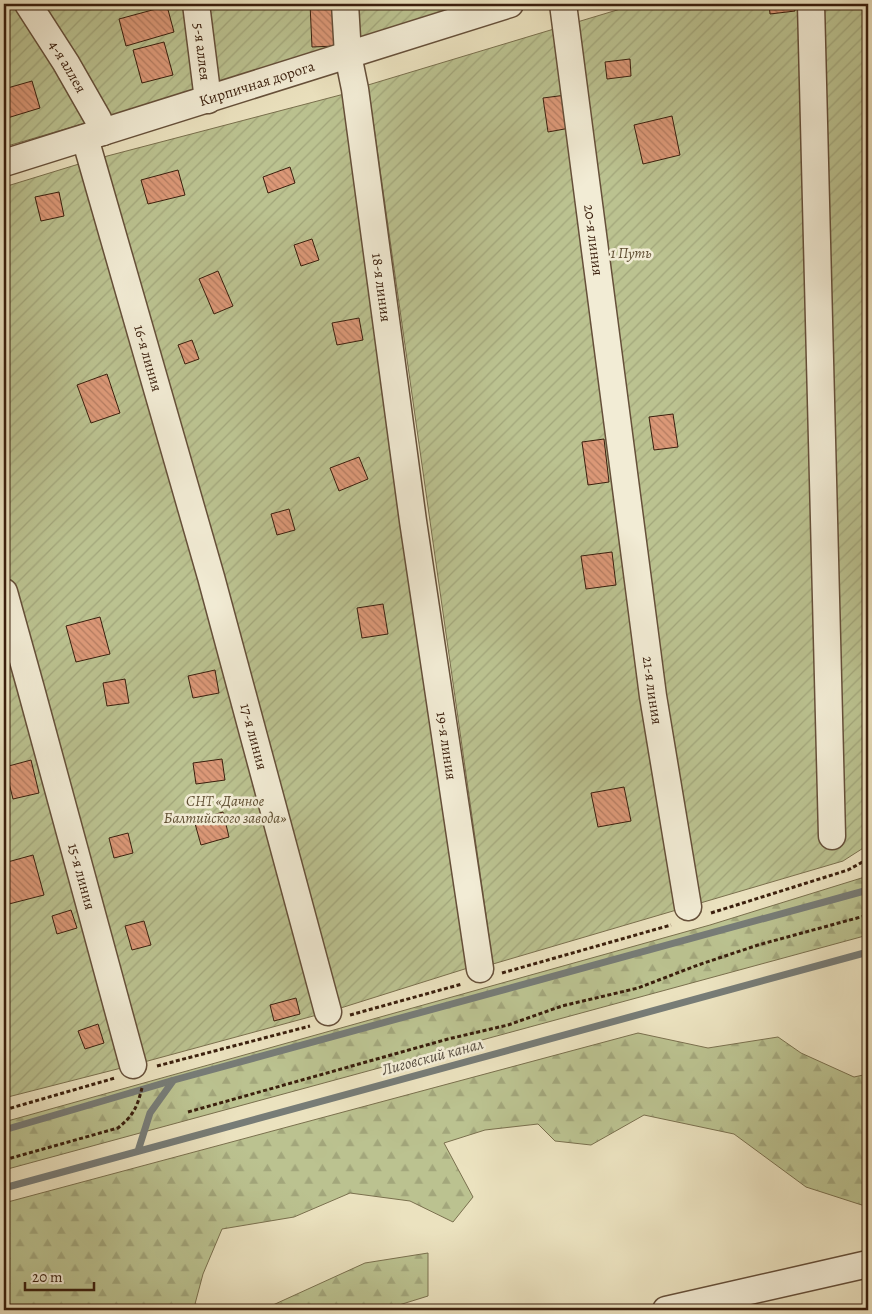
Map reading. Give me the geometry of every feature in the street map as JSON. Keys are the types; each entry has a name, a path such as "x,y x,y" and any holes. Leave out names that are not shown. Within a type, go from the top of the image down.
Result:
{"street":[{"name":"4-я аллея","path":"28,4 66,63 98,119 94,135"},
{"name":"5-я аллея","path":"196,4 208,100"},
{"name":"18-я линия","path":"345,4 348,55 355,89 412,521"},
{"name":"Кирпичная дорога","path":"4,163 510,4"},
{"name":"20-я линия","path":"563,4 624,475"},
{"path":"811,4 832,836"},
{"name":"16-я линия","path":"94,135 211,577"},
{"name":"21-я линия","path":"624,475 653,696 688,907"},
{"name":"19-я линия","path":"412,521 480,969"},
{"name":"17-я линия","path":"211,577 328,1012"},
{"name":"15-я линия","path":"4,592 131,1075"},
{"path":"666,1310 868,1264"}],"path":[{"path":"188,1112 439,1042 508,1025 562,1006 638,988 758,945 868,915"},
{"path":"4,1110 131,1075 138,1106 129,1119 118,1128 4,1160"}],"green space":[{"path":"4,4 334,4 338,49 4,147"},
{"path":"344,4 510,4 348,55"},
{"name":"1 Путь","path":"637,4 868,4 868,845 843,861 493,964 368,85"},
{"name":"СНТ «Дачное Балтийского завода»","path":"348,93 471,967 328,1012 4,1098 4,187 92,160"},
{"path":"868,876 868,935 4,1170 4,1122 710,925"},
{"path":"638,1033 708,1048 778,1037 801,1053 854,1077 868,1074 868,1207 806,1187 734,1134 644,1115 591,1145 555,1141 538,1124 485,1130 444,1143 473,1197 453,1222 410,1201 350,1193 294,1217 222,1229 203,1274 195,1304 226,1310 4,1310 4,1203"},
{"path":"428,1253 428,1296 383,1310 262,1310 365,1263"}],"building":[{"path":"310,4 333,4 335,46 312,47"},
{"path":"769,4 794,4 795,11 770,14"},
{"path":"167,6 174,32 126,46 119,19"},
{"path":"164,42 173,75 142,83 133,50"},
{"path":"630,59 631,76 607,79 605,62"},
{"path":"32,81 40,108 4,119 4,89"},
{"path":"566,95 570,128 548,132 543,98"},
{"path":"672,116 680,155 643,164 634,125"},
{"path":"290,167 295,183 268,193 263,177"},
{"path":"178,170 185,195 148,204 141,180"},
{"path":"59,192 64,216 41,221 35,197"},
{"path":"312,239 319,260 301,266 294,245"},
{"path":"218,271 233,306 214,314 199,279"},
{"path":"359,318 363,340 337,345 332,323"},
{"path":"192,340 199,359 185,364 178,345"},
{"path":"107,374 120,413 91,423 77,385"},
{"path":"673,414 678,447 654,450 649,417"},
{"path":"604,439 609,482 588,485 582,442"},
{"path":"359,457 368,479 339,491 330,468"},
{"path":"289,509 295,530 277,535 271,514"},
{"path":"612,552 616,585 586,589 581,556"},
{"path":"383,604 388,634 362,638 357,608"},
{"path":"100,617 110,654 76,662 66,626"},
{"path":"215,670 219,693 193,698 188,676"},
{"path":"125,679 129,703 107,706 103,683"},
{"path":"222,759 225,780 196,784 193,763"},
{"path":"31,760 39,793 13,799 5,767"},
{"path":"624,787 631,821 598,827 591,793"},
{"path":"223,812 229,837 201,845 194,820"},
{"path":"128,833 133,853 114,858 109,838"},
{"path":"33,855 44,895 5,905 4,863"},
{"path":"71,910 77,928 57,934 52,916"},
{"path":"144,921 151,945 132,950 125,926"},
{"path":"296,998 300,1014 274,1021 270,1005"},
{"path":"98,1024 104,1043 85,1049 78,1031"}],"waterway":[{"path":"4,1130 174,1080 868,890"},
{"name":"Лиговский канал","path":"4,1188 868,952"},
{"path":"138,1151 150,1113 173,1081"}]}
